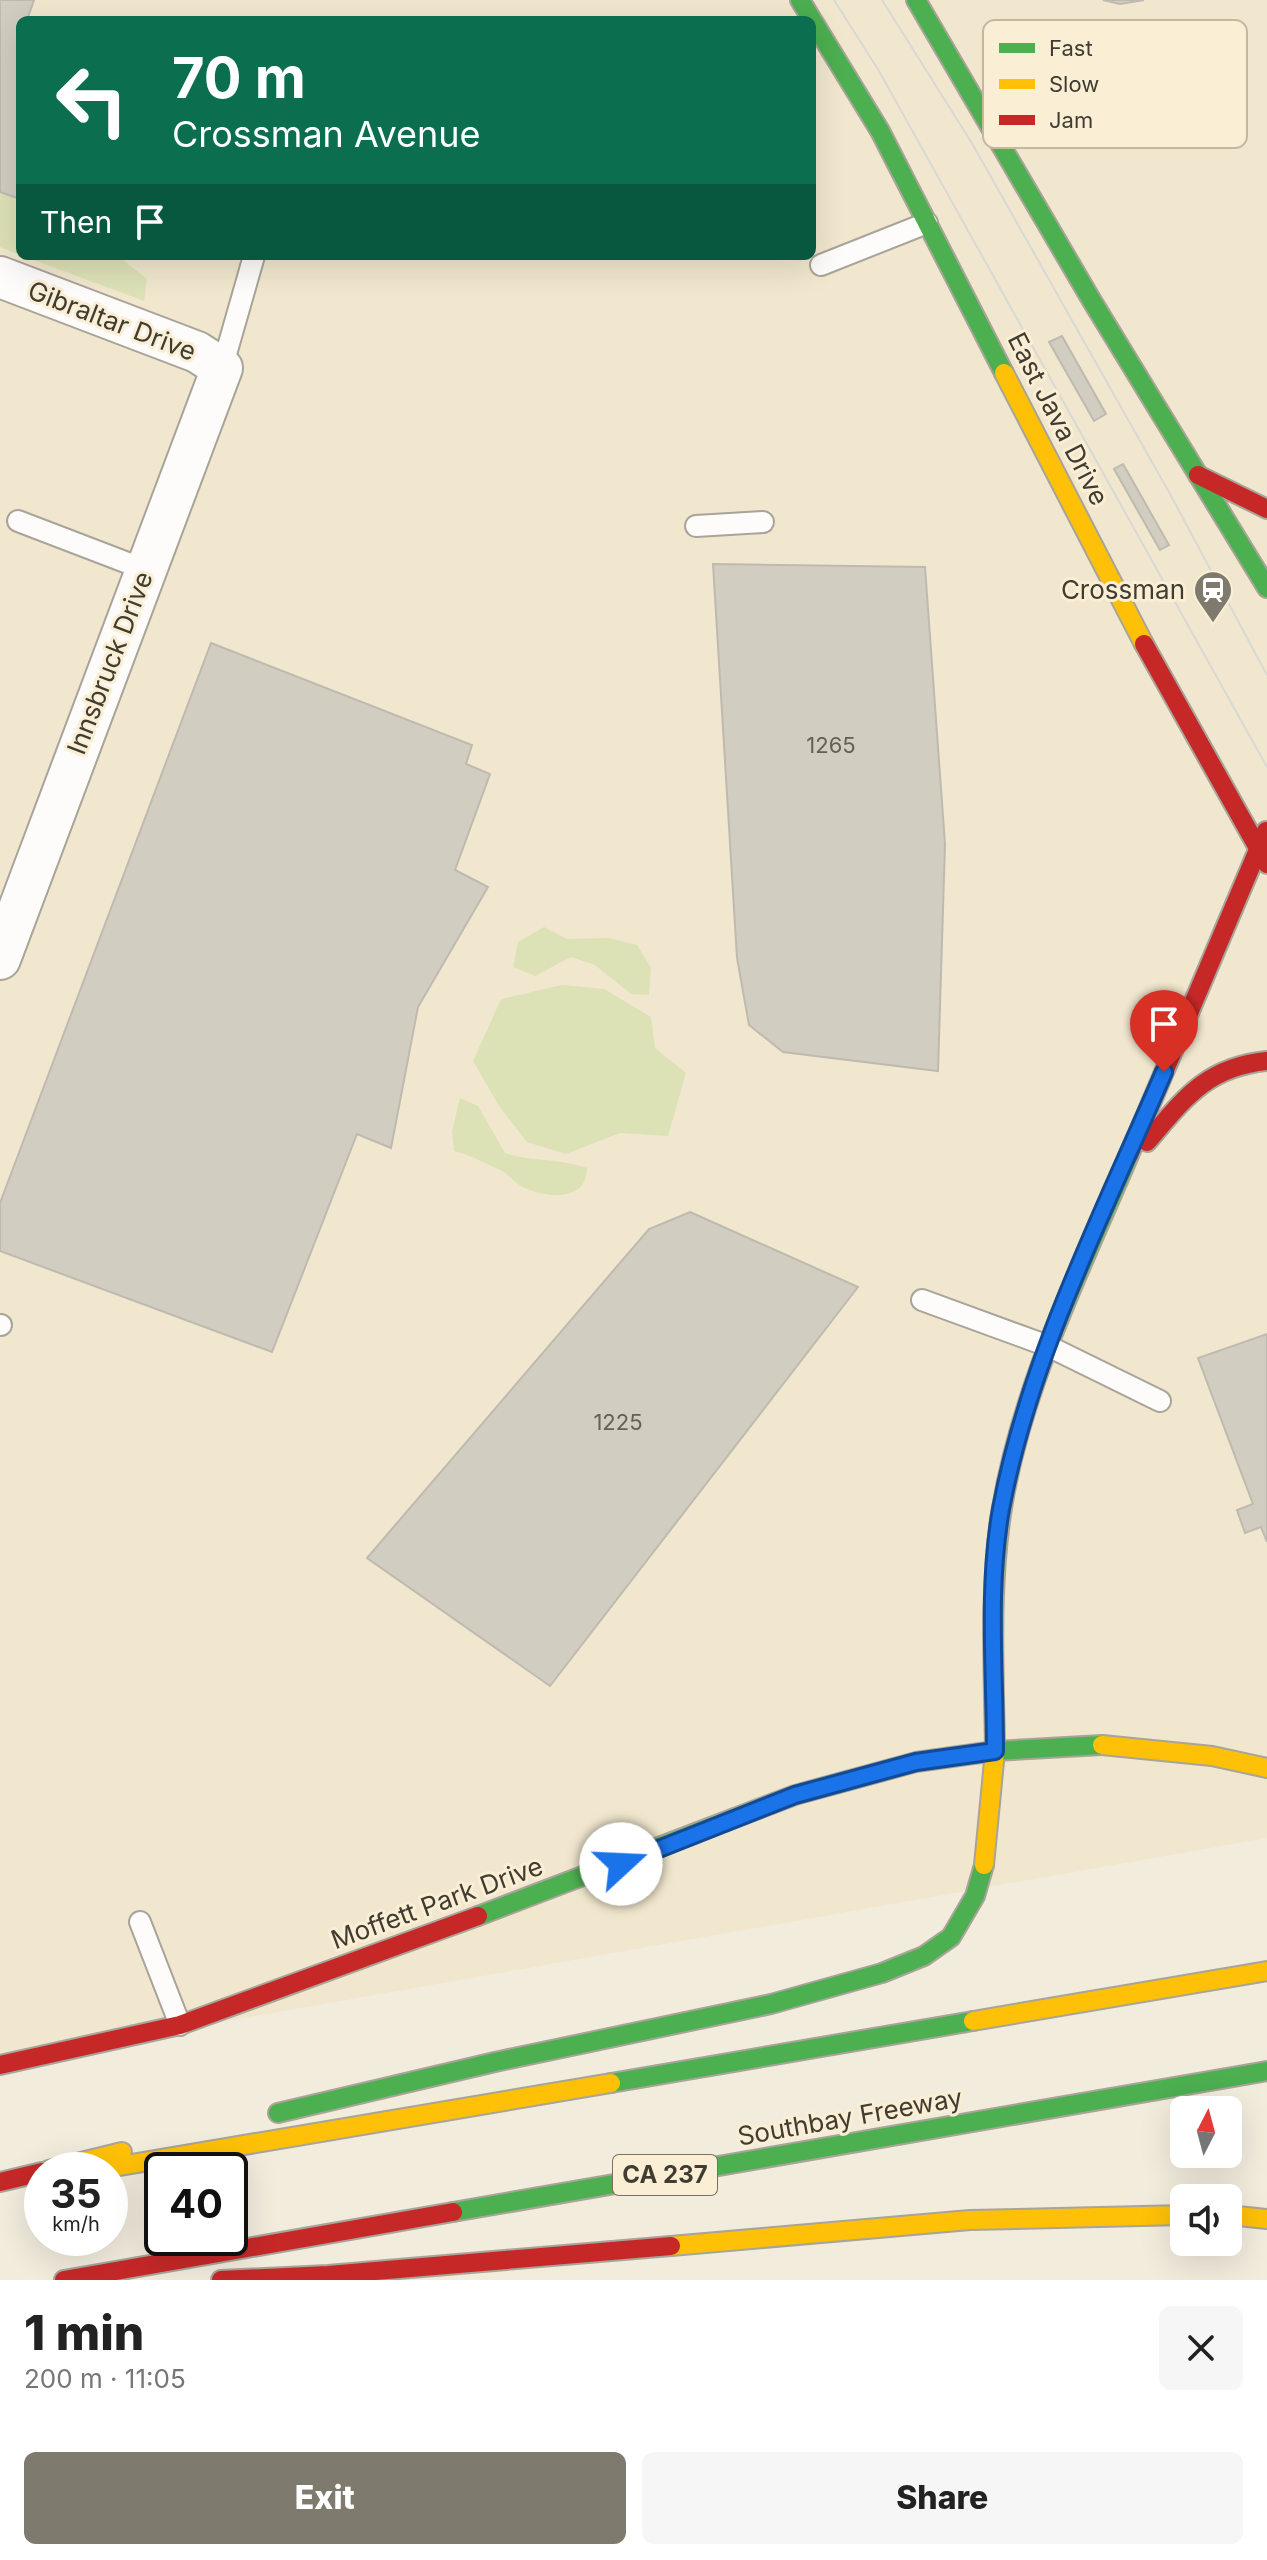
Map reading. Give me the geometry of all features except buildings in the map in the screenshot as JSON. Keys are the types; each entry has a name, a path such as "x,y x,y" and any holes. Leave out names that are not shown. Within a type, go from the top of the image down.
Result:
{"main road":[{"path":"916,0 983,113"},
{"name":"East Java Drive","path":"816,26 880,131 1130,619 1263,856"},
{"path":"1003,148 1267,588"},
{"path":"1196,474 1267,509"},
{"path":"258,2118 391,2084 808,1995 899,1968 951,1937 979,1889 995,1751 994,1587 1001,1509 1048,1346 1117,1177 1263,856 1267,828"},
{"path":"1117,1177 1199,1082 1240,1062 1267,1061"},
{"name":"Moffett Park Drive","path":"0,2065 180,2025 647,1854 795,1795 916,1762 995,1751 1099,1745 1212,1756 1267,1768"},
{"path":"128,2165 1267,1971"},
{"name":"Southbay Freeway","path":"64,2280 1267,2071"},
{"path":"120,2152 183,2136"},
{"path":"0,2184 24,2177"},
{"path":"0,2184 24,2181"},
{"path":"221,2280 328,2275 970,2220 1170,2215"},
{"path":"1242,2216 1267,2219"}],"street":[{"name":"Gibraltar Drive","path":"0,277 197,352 222,368"},
{"name":"Innsbruck Drive","path":"0,959 11,892 146,570 222,368"}],"lane":[{"path":"821,265 927,223"},
{"path":"222,368 253,260"},
{"path":"18,521 146,570"},
{"path":"696,526 763,522"},
{"path":"922,1300 1048,1346 1160,1401"},
{"path":"140,1922 180,2025"}],"shaded area":[{"path":"0,0 1267,0 1267,1838 0,2061"}],"green space":[{"path":"0,191 16,197 16,253 0,247"},
{"path":"34,260 123,260 147,279 144,301"},
{"path":"544,927 567,939 609,938 637,945 651,968 649,995 631,994 595,965 571,957 535,976 513,967 518,942"},
{"path":"562,985 604,989 651,1017 655,1048 686,1073 668,1136 620,1133 566,1154 527,1142 499,1106 473,1061 501,999"},
{"path":"460,1098 478,1106 505,1153 587,1168 580,1187 564,1194 544,1194 521,1186 500,1170 454,1151 452,1131"}],"tram line":[{"path":"834,0 879,71 1267,767"},
{"path":"882,0 973,145 1170,494 1267,675"}],"traffic: fast":[{"path":"800,0 810,16"},
{"path":"916,0 983,115"},
{"path":"816,26 880,131 1004,373"},
{"path":"1003,148 1267,588"},
{"path":"995,1751 995,1568 1011,1462 1038,1372 1129,1155"},
{"path":"478,1916 795,1795 916,1762 995,1751 1102,1745"},
{"path":"278,2113 495,2062 771,2004 882,1973 924,1956 951,1937 975,1896 984,1865"},
{"path":"611,2083 973,2021"},
{"path":"453,2212 1267,2071"}],"traffic: slow":[{"path":"1004,373 1144,644"},
{"path":"1102,1745 1212,1756 1267,1768"},
{"path":"984,1865 995,1751"},
{"path":"973,2021 1267,1971"},
{"path":"128,2165 611,2083"},
{"path":"671,2246 970,2220 1170,2215"},
{"path":"1242,2216 1267,2219"}],"traffic: jam":[{"path":"1198,475 1267,509"},
{"path":"1144,644 1267,864"},
{"path":"1129,1155 1266,831"},
{"path":"1147,1142 1185,1099 1212,1078 1246,1064 1267,1061"},
{"path":"0,2065 180,2025 478,1916"},
{"path":"0,2182 24,2176"},
{"path":"64,2280 453,2212"},
{"path":"221,2280 328,2275 671,2246"}],"place":[{"name":"Crossman","path":"1213,624"}],"route":[{"path":"621,1864 795,1795 916,1762 995,1751 994,1587 1001,1509 1048,1346 1164,1072"}]}
